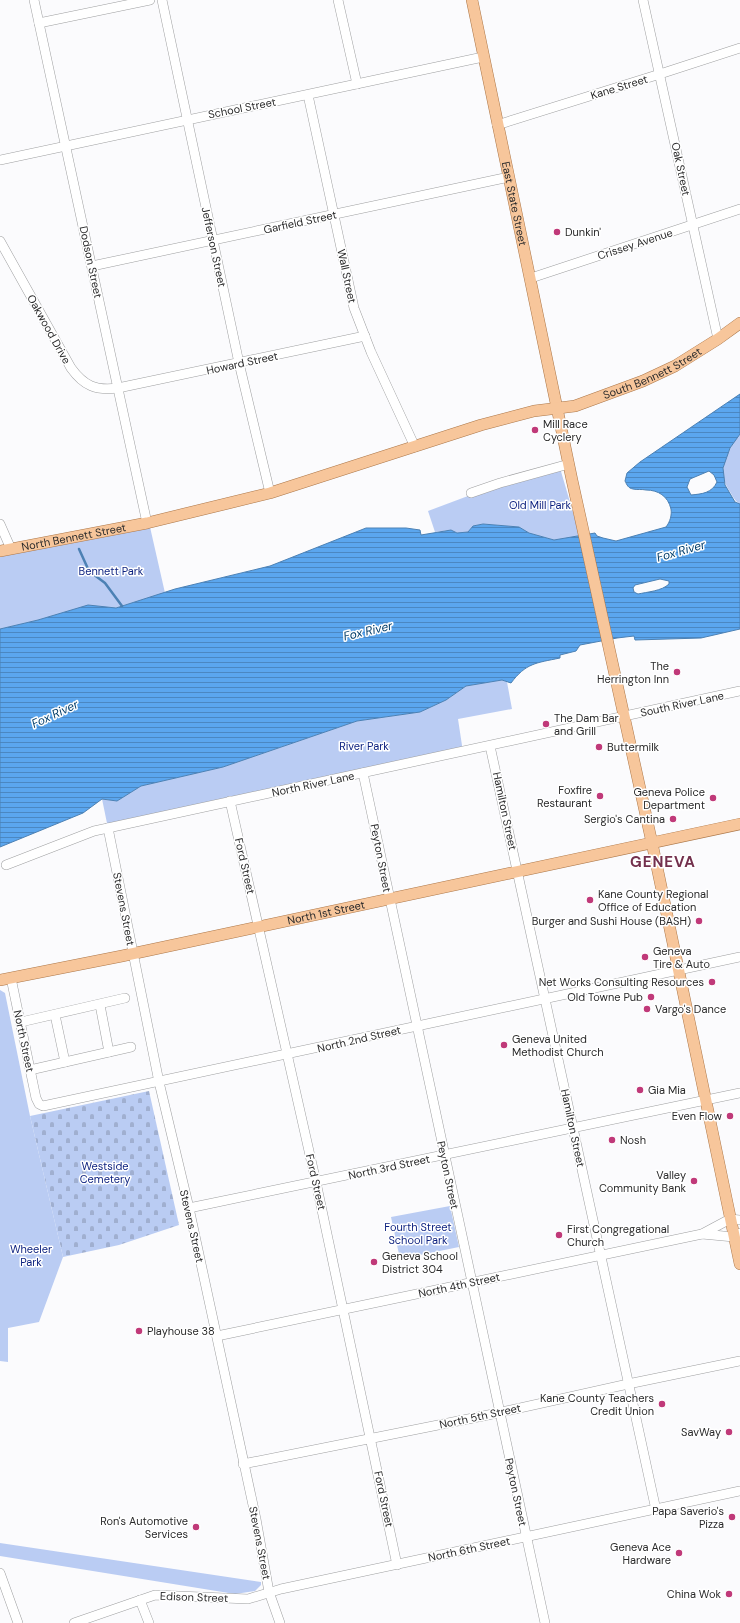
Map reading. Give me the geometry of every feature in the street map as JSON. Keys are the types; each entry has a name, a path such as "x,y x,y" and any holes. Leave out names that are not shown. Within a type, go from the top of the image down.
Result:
{"main road":[{"name":"East State Street","path":"474,0 483,56 497,125 531,278 572,480 652,843 706,1100 735,1220 740,1264"},
{"name":"South Bennett Street","path":"416,447 481,425 534,411 575,406 643,382 675,366 718,339 740,322"},
{"name":"North Bennett Street","path":"5,550 147,523 270,492 416,447"},
{"name":"North 1st Street","path":"6,979 132,954 740,824"}],"street":[{"name":"Dodson Street","path":"34,0 147,523"},
{"path":"39,23 150,0"},
{"name":"Jefferson Street","path":"162,0 239,363 270,492"},
{"path":"338,0 357,84"},
{"name":"Oak Street","path":"643,0 718,339"},
{"name":"Kane Street","path":"497,125 740,48"},
{"name":"School Street","path":"0,160 187,119 308,95 483,56"},
{"name":"Wall Street","path":"308,95 354,308 365,336 416,447"},
{"name":"Garfield Street","path":"92,266 509,177"},
{"name":"Crissey Avenue","path":"531,278 740,209"},
{"name":"Oakwood Drive","path":"0,241 77,377 86,384 97,388 118,388"},
{"name":"Howard Street","path":"118,388 365,336"},
{"path":"471,493 500,483 569,464"},
{"path":"0,524 5,550"},
{"name":"South River Lane","path":"624,716 740,691"},
{"name":"North River Lane","path":"6,865 94,831 624,716"},
{"name":"Hamilton Street","path":"490,746 656,1510"},
{"name":"Peyton Street","path":"363,773 525,1537 545,1623"},
{"name":"Ford Street","path":"230,801 316,1182 397,1565"},
{"name":"Stevens Street","path":"108,828 132,954 159,1082 217,1336 243,1464 256,1519 269,1592 280,1623"},
{"name":"North 2nd Street","path":"39,1104 43,1106 159,1082 740,957"},
{"name":"North Street","path":"6,979 20,1022 36,1098 39,1104"},
{"path":"20,1022 125,998"},
{"path":"100,1004 109,1052"},
{"path":"55,1015 65,1062"},
{"path":"30,1070 131,1047"},
{"name":"North 3rd Street","path":"189,1208 740,1092"},
{"name":"North 4th Street","path":"217,1336 702,1234 735,1220"},
{"name":"North 4th Street","path":"702,1234 737,1235"},
{"name":"North 5th Street","path":"243,1464 499,1413 740,1361"},
{"name":"North 6th Street","path":"269,1592 740,1491"},
{"path":"0,1572 18,1623"},
{"name":"Edison Street","path":"74,1623 155,1595 248,1599 269,1592"},
{"path":"140,1600 149,1623"}],"green space":[{"path":"740,434 740,504 734,499 726,484 723,469 727,455"},
{"name":"Old Mill Park","path":"560,468 580,536 554,540 529,533 519,527 483,524 473,526 468,532 462,533 457,533 451,530 435,532 428,511 468,496"},
{"name":"Bennett Park","path":"150,527 165,593 115,608 88,606 0,629 0,554"},
{"name":"River Park","path":"502,680 507,682 512,709 458,719 463,752 108,828 102,799 117,801 141,786 223,767 357,721 420,712 446,700 466,686"},
{"name":"Wheeler Park","path":"0,990 5,993 30,1116 63,1257 39,1322 8,1328 8,1362 0,1361"},
{"name":"Westside Cemetery","path":"149,1091 179,1225 119,1245 63,1257 30,1116"},
{"name":"Fourth Street School Park","path":"450,1206 459,1247 400,1259 391,1217"},
{"path":"0,1543 261,1582 261,1585 255,1591 235,1594 0,1556"}],"water":[{"name":"Fox River","path":"740,394 740,434 730,448 723,468 725,485 735,502 740,504 740,629 701,638 635,640 634,636 580,645 576,651 560,655 560,658 532,665 516,676 511,683 502,680 466,686 446,700 420,712 357,721 223,767 141,786 117,801 102,799 83,813 0,847 0,629 38,620 88,605 116,608 175,589 270,566 366,528 406,528 420,530 421,535 451,530 457,533 468,532 473,526 483,524 519,527 529,533 554,540 595,533 597,536 616,541 666,527 669,523 671,509 670,504 665,497 655,491 631,489 626,484 625,481 627,473 640,462","holes":["709,471 714,475 717,482 715,486 709,491 691,495 687,487 690,479","660,579 669,581 669,584 654,591 638,594 634,592 633,588 635,585"]}],"waterway":[{"path":"79,549 89,571 105,583 122,606"}],"place":[{"name":"Dunkin'","path":"557,232"},
{"name":"Mill Race Cyclery","path":"535,430"},
{"name":"The Herrington Inn","path":"677,672"},
{"name":"The Dam Bar and Grill","path":"546,724"},
{"name":"Buttermilk","path":"599,747"},
{"name":"Foxfire Restaurant","path":"600,796"},
{"name":"Geneva Police Department","path":"713,798"},
{"name":"Sergio's Cantina","path":"673,819"},
{"name":"Kane County Regional Office of Education","path":"590,900"},
{"name":"Burger and Sushi House (BASH)","path":"699,921"},
{"name":"Geneva Tire & Auto","path":"645,957"},
{"name":"Net Works Consulting Resources","path":"712,982"},
{"name":"Old Towne Pub","path":"651,997"},
{"name":"Vargo's Dance","path":"647,1009"},
{"name":"Geneva United Methodist Church","path":"504,1045"},
{"name":"Gia Mia","path":"640,1090"},
{"name":"Even Flow","path":"730,1116"},
{"name":"Nosh","path":"612,1140"},
{"name":"Valley Community Bank","path":"694,1181"},
{"name":"First Congregational Church","path":"559,1235"},
{"name":"Geneva School District 304","path":"374,1262"},
{"name":"Playhouse 38","path":"139,1331"},
{"name":"Kane County Teachers Credit Union","path":"662,1404"},
{"name":"SavWay","path":"729,1432"},
{"name":"Papa Saverio's Pizza","path":"732,1517"},
{"name":"Ron's Automotive Services","path":"196,1527"},
{"name":"Geneva Ace Hardware","path":"679,1553"},
{"name":"China Wok","path":"729,1594"}],"district":[{"name":"GENEVA","path":"663,862"}]}
